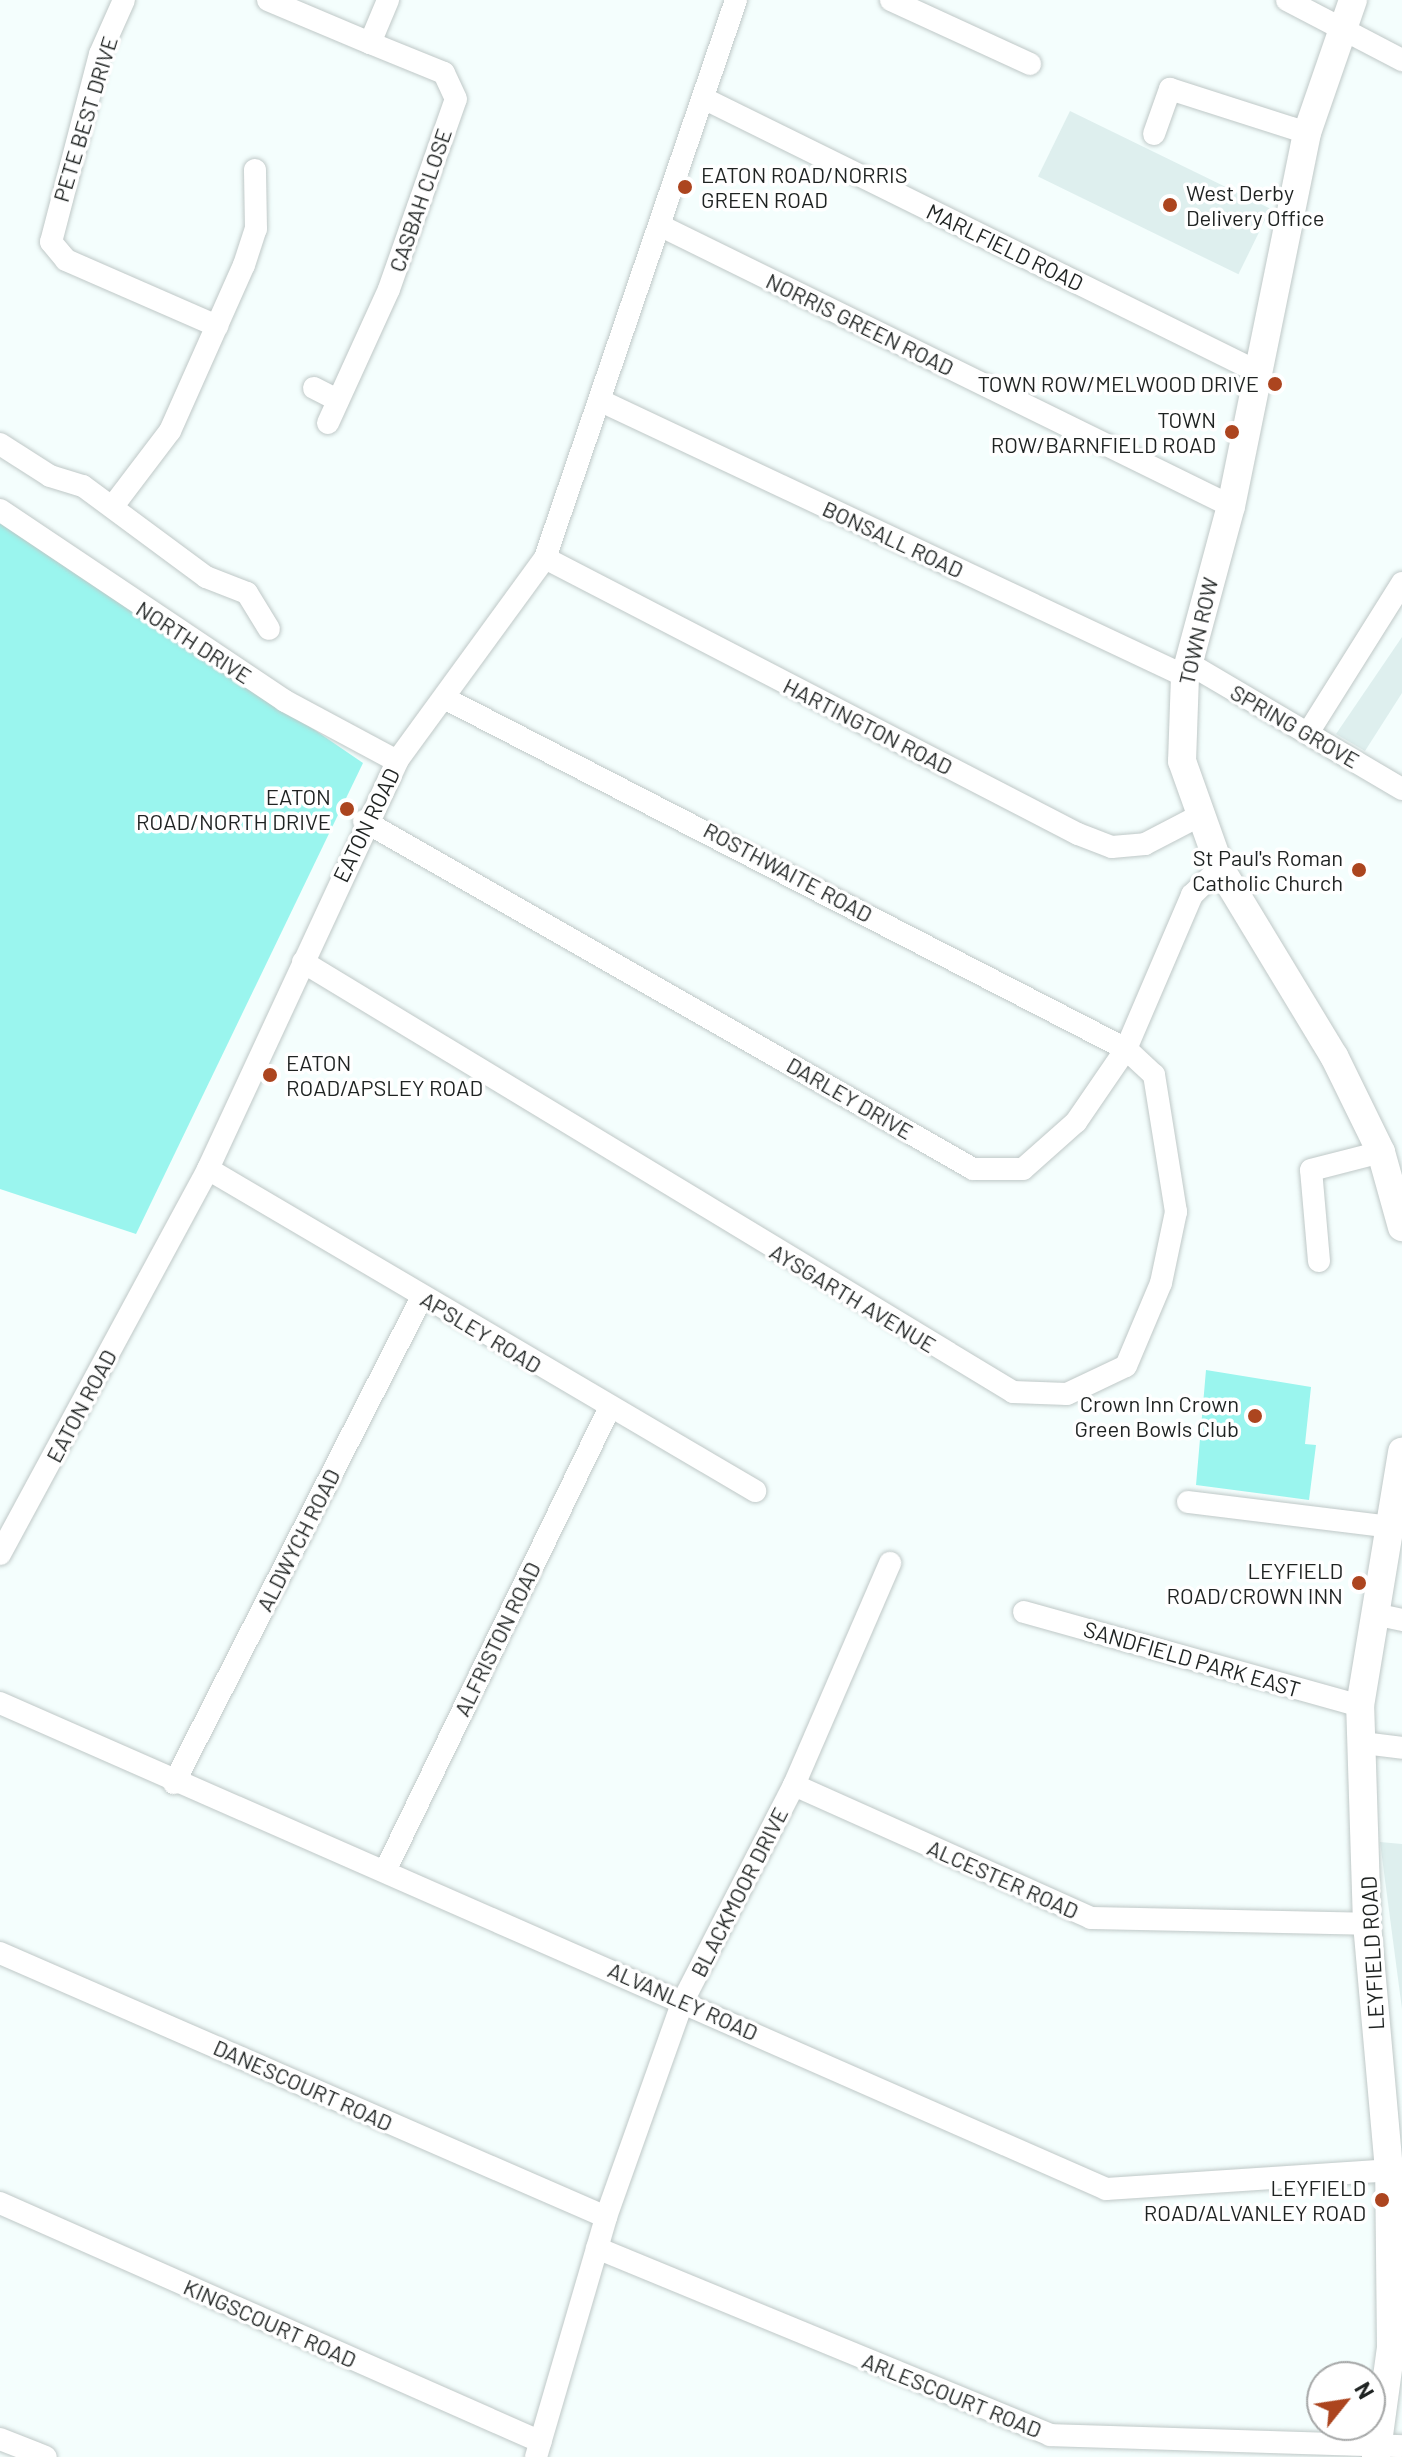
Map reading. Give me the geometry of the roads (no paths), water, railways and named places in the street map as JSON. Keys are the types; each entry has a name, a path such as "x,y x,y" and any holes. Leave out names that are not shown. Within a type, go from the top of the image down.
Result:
{"street":[{"name":"PETE BEST DRIVE","path":"124,0 100,54 51,242 66,260 222,316"},
{"path":"268,0 370,43 388,0"},
{"name":"EATON ROAD","path":"0,1554 208,1169 364,821 397,761 448,700 545,558 707,100 736,0"},
{"path":"891,0 1030,64"},
{"path":"1287,0 1342,33 1402,60"},
{"name":"TOWN ROW","path":"1353,0 1307,133 1231,506 1186,670 1182,761 1197,817 1220,868 1334,1056 1381,1152 1402,1227"},
{"name":"CASBAH CLOSE","path":"328,423 389,289 456,99 444,73 370,43"},
{"path":"1154,134 1170,89 1307,133"},
{"name":"MARLFIELD ROAD","path":"707,100 1260,373"},
{"path":"113,506 170,431 222,316 256,229 255,170"},
{"name":"NORRIS GREEN ROAD","path":"663,227 1231,506"},
{"path":"314,388 338,400"},
{"name":"BONSALL ROAD","path":"601,401 1186,670"},
{"path":"0,444 113,506 206,577 247,593 269,629"},
{"name":"NORTH DRIVE","path":"0,510 285,701 397,761"},
{"name":"HARTINGTON ROAD","path":"545,558 1078,834 1112,847 1145,844 1197,817"},
{"path":"1308,733 1402,583"},
{"name":"SPRING GROVE","path":"1186,670 1308,733 1402,789"},
{"name":"ROSTHWAITE ROAD","path":"448,700 1126,1049"},
{"name":"DARLEY DRIVE","path":"364,821 973,1169 1023,1169 1076,1122 1126,1049 1192,895 1220,868"},
{"name":"AYSGARTH AVENUE","path":"303,962 1013,1392 1067,1394 1126,1366 1161,1283 1176,1212 1166,1115 1154,1075 1126,1049"},
{"path":"1319,1261 1311,1170 1381,1152"},
{"name":"APSLEY ROAD","path":"208,1169 609,1409 755,1491"},
{"name":"ALDWYCH ROAD","path":"174,1783 422,1297"},
{"name":"ALFRISTON ROAD","path":"386,1869 609,1409"},
{"name":"LEYFIELD ROAD","path":"1385,2451 1391,2348 1389,2170 1367,1924 1360,1706 1391,1617 1391,1527 1402,1451"},
{"path":"1188,1502 1391,1527"},
{"name":"BLACKMOOR DRIVE","path":"538,2450 606,2217 683,2001 794,1785 890,1563"},
{"name":"SANDFIELD PARK EAST","path":"1024,1612 1360,1706"},
{"name":"ALVANLEY ROAD","path":"0,1703 174,1783 386,1869 1106,2189 1389,2170"},
{"path":"1363,1743 1402,1748"},
{"name":"ALCESTER ROAD","path":"794,1785 1091,1918 1367,1924"},
{"name":"DANESCOURT ROAD","path":"0,1953 606,2217"},
{"name":"KINGSCOURT ROAD","path":"0,2203 538,2450"},
{"name":"ARLESCOURT ROAD","path":"597,2248 1050,2435 1385,2451"},
{"path":"0,2439 46,2457"}],"place":[{"name":"EATON ROAD/NORRIS GREEN ROAD","path":"685,187"},
{"name":"West Derby Delivery Office","path":"1170,205"},
{"name":"TOWN ROW/MELWOOD DRIVE","path":"1275,384"},
{"name":"TOWN ROW/BARNFIELD ROAD","path":"1232,432"},
{"name":"EATON ROAD/NORTH DRIVE","path":"347,809"},
{"name":"St Paul's Roman Catholic Church","path":"1359,870"},
{"name":"EATON ROAD/APSLEY ROAD","path":"270,1075"},
{"name":"Crown Inn Crown Green Bowls Club","path":"1255,1416"},
{"name":"LEYFIELD ROAD/CROWN INN","path":"1359,1583"},
{"name":"LEYFIELD ROAD/ALVANLEY ROAD","path":"1382,2200"}]}
